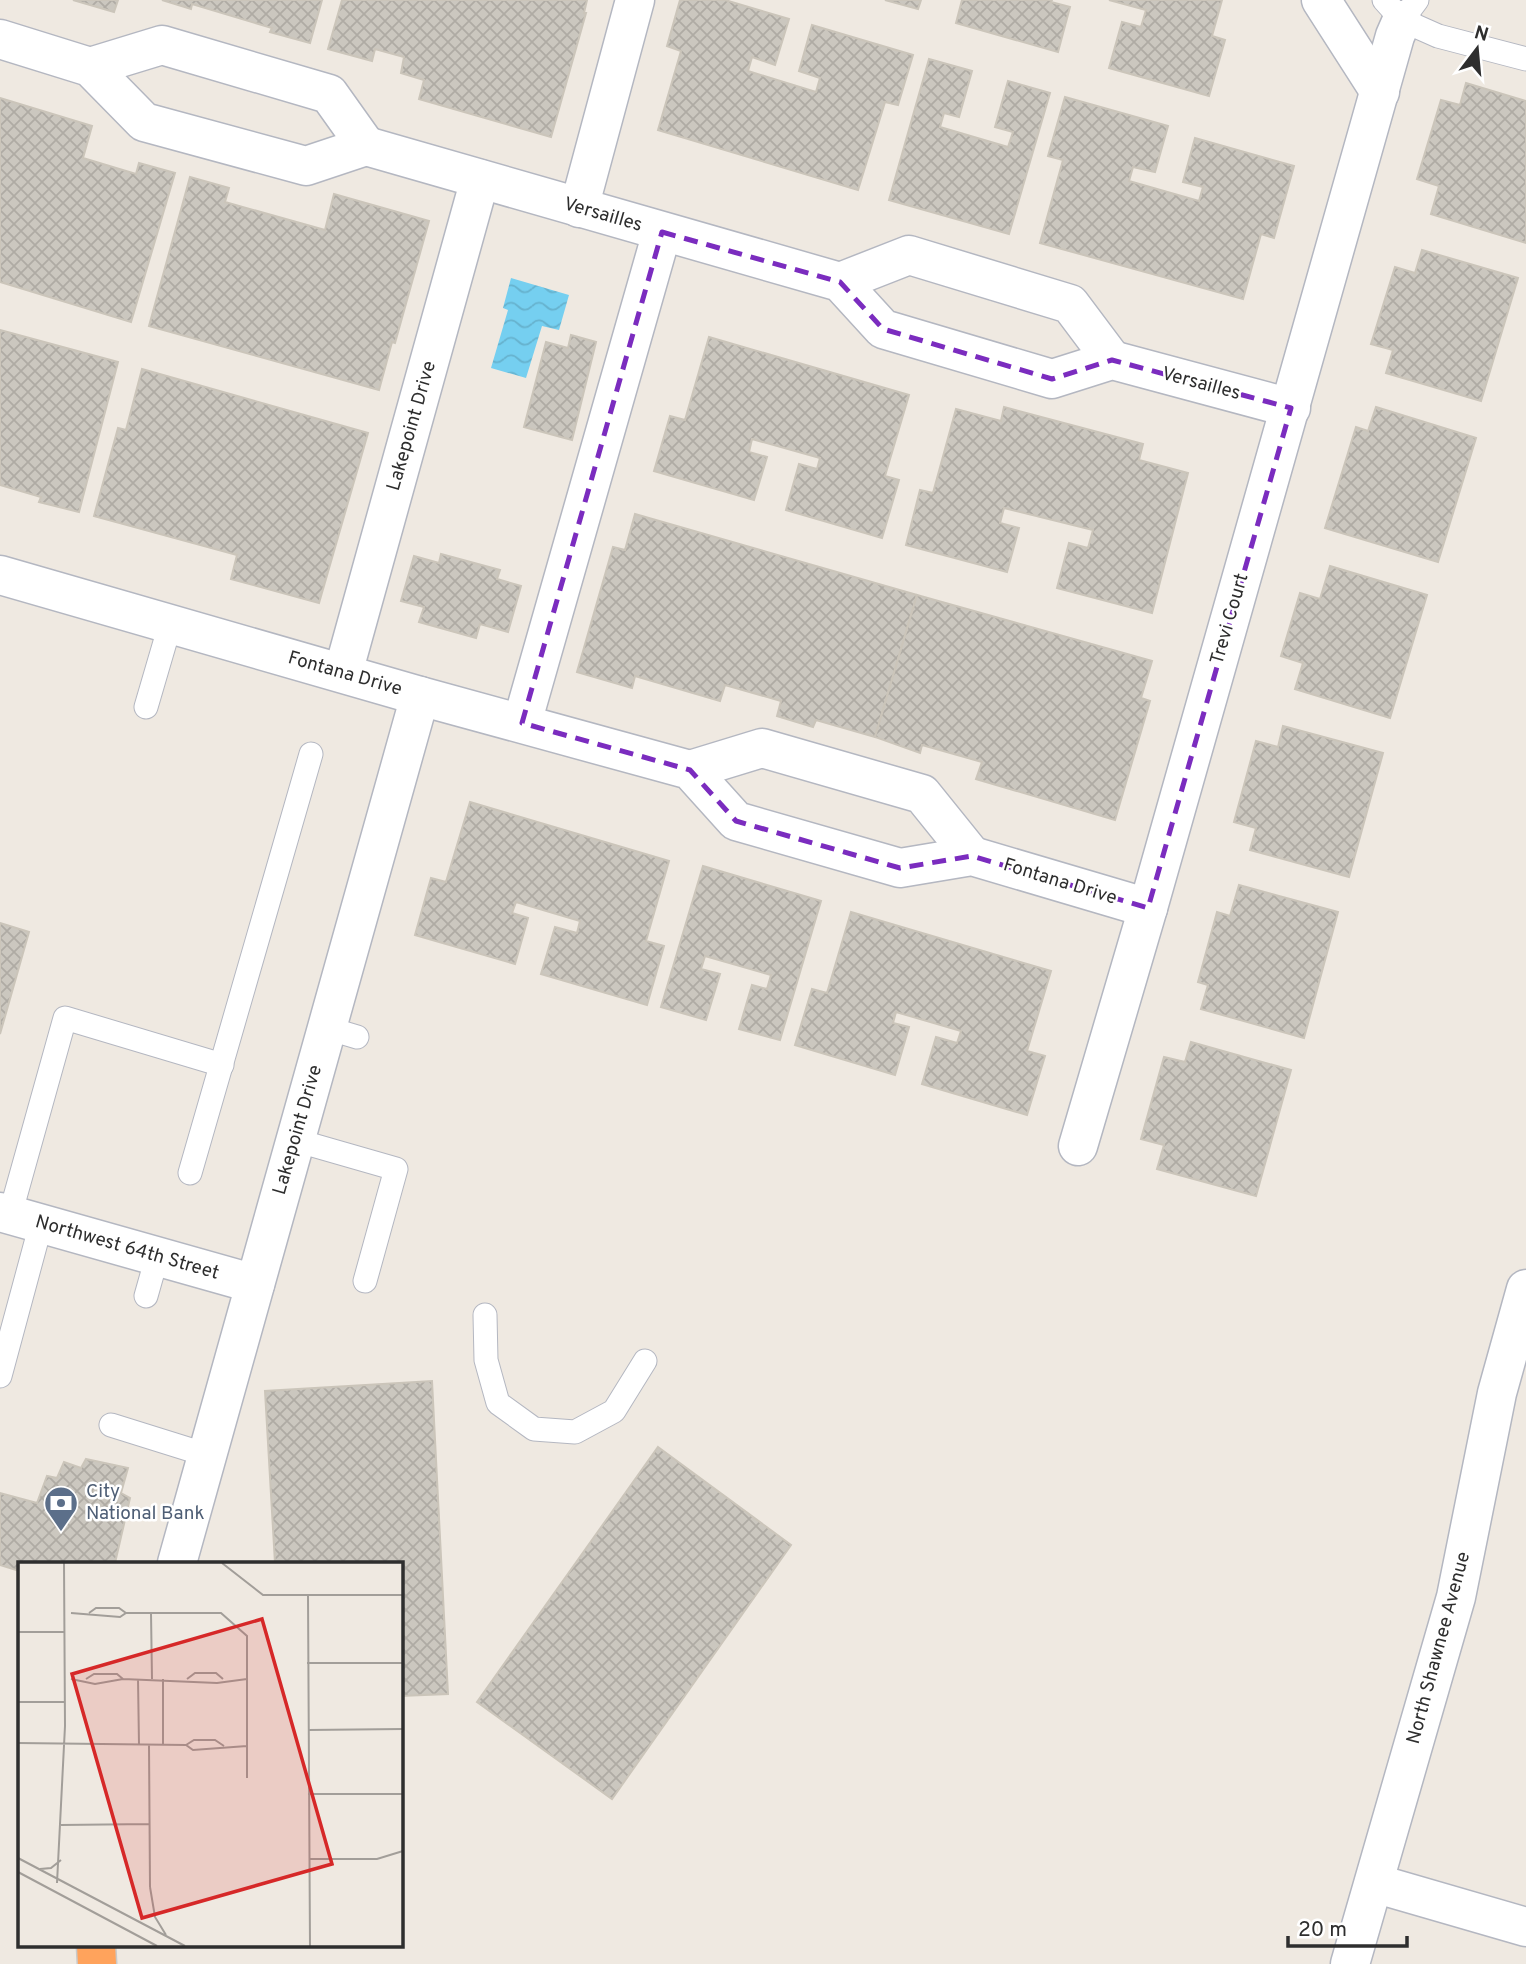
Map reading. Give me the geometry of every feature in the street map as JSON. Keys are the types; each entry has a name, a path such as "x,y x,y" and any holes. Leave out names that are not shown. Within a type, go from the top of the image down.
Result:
{"highway":[{"path":"96,1946 97,1964"}],"street":[{"path":"579,208 635,0"},
{"path":"1321,0 1380,92"},
{"name":"Trevi Court","path":"1078,1146 1291,408 1380,92 1401,7"},
{"path":"0,39 90,67 144,122 306,166 366,146 329,93 162,45 90,67"},
{"name":"Versailles","path":"366,146 840,282"},
{"name":"Lakepoint Drive","path":"343,673 480,179"},
{"path":"522,723 662,232"},
{"path":"909,255 1070,304 1112,360 1052,379 883,329 840,282 909,255"},
{"name":"Versailles","path":"1112,360 1291,408"},
{"name":"Fontana Drive","path":"0,575 420,696 690,770 736,821 900,868 972,856 1148,908"},
{"name":"Lakepoint Drive","path":"177,1562 295,1140 342,1033 420,696"},
{"path":"690,770 762,748 922,794 972,856"},
{"name":"Northwest 64th Street","path":"17,1217 254,1283"},
{"name":"North Shawnee Avenue","path":"1350,1964 1511,1397 1526,1289"},
{"path":"1374,1883 1526,1927"}],"lane":[{"path":"1401,7 1438,36 1526,59"},
{"path":"146,707 170,625"},
{"path":"190,1173 311,754"},
{"path":"0,1376 17,1217 65,1018 222,1065"},
{"path":"295,1140 396,1169 365,1281"},
{"path":"146,1296 157,1257"},
{"path":"485,1315 486,1360 498,1403 534,1429 575,1433 614,1411 645,1360"},
{"path":"111,1425 207,1455"}],"highlighted area":[{"path":"662,232 840,282 883,329 1052,379 1112,360 1291,408 1148,908 972,856 900,868 736,821 690,770 522,723"}],"water":[{"path":"511,278 569,295 559,330 542,326 526,378 491,368 508,310 503,308"}],"building":[{"path":"73,0 118,0 114,12"},
{"path":"162,0 322,0 310,43 270,32 272,28 192,4 191,9"},
{"path":"342,0 587,0 586,13 551,137 419,99 424,80 401,73 404,57 375,49 372,61 328,49"},
{"path":"680,0 725,0 789,19 775,65 752,57 748,71 816,92 820,78 799,71 812,25 913,55 898,105 885,102 858,190 658,130 681,51 667,46"},
{"path":"885,0 921,0 918,9"},
{"path":"962,0 1052,0 1051,2 1070,7 1058,52 956,23"},
{"path":"1109,0 1222,0 1212,36 1225,40 1209,96 1109,68 1122,22 1141,27 1146,10"},
{"path":"929,59 972,71 959,117 944,113 940,127 1008,147 1013,132 995,127 1008,81 1050,93 1009,234 889,200"},
{"path":"1466,83 1526,101 1526,243 1431,214 1439,186 1417,179 1441,100 1460,105"},
{"path":"1065,97 1168,126 1155,172 1133,167 1129,181 1199,201 1203,187 1183,182 1195,138 1294,166 1274,238 1261,234 1243,299 1040,243 1063,160 1048,156"},
{"path":"0,98 92,126 83,158 136,174 139,163 175,173 131,322 0,282"},
{"path":"190,177 229,188 225,202 325,230 334,194 429,221 379,390 149,326"},
{"path":"1422,250 1518,278 1481,401 1386,373 1393,350 1371,344 1395,267 1415,273"},
{"path":"0,330 118,362 79,512 39,502 41,497 0,485"},
{"path":"571,335 596,342 572,440 524,427 546,342 568,348"},
{"path":"709,337 909,395 885,476 899,480 882,538 786,510 799,464 817,469 820,458 752,439 749,452 767,457 754,500 654,471 670,416 685,420"},
{"path":"142,369 368,433 319,603 231,579 237,555 94,516 118,428 126,430"},
{"path":"1004,407 1143,444 1139,460 1188,473 1152,613 1057,588 1069,543 1088,548 1093,530 1004,508 1000,523 1019,528 1007,572 906,545 920,490 933,493 956,409 1001,421"},
{"path":"1376,407 1476,438 1438,562 1325,528 1356,427 1368,431"},
{"path":"635,514 917,595 875,737 816,720 813,727 777,716 781,701 725,685 720,701 635,676 632,688 577,672 613,547 625,550"},
{"path":"441,554 500,570 497,579 521,586 508,632 480,624 476,638 419,622 424,607 401,601 414,556 439,563"},
{"path":"1330,566 1427,595 1390,718 1295,689 1303,663 1281,656 1300,593 1320,599"},
{"path":"917,595 1152,661 1141,698 1150,701 1115,820 976,779 982,762 922,745 920,753 875,737"},
{"path":"1283,726 1383,753 1349,877 1250,850 1256,828 1234,822 1256,741 1278,747"},
{"path":"470,802 669,861 646,941 664,946 647,1005 541,974 555,927 577,933 580,921 516,902 512,913 528,918 515,964 415,935 431,878 446,882"},
{"path":"703,866 821,901 780,1040 739,1029 752,985 767,989 771,975 705,956 701,969 720,974 706,1020 661,1007"},
{"path":"1239,885 1338,912 1304,1038 1201,1009 1208,985 1198,982 1217,912 1230,916"},
{"path":"851,912 1051,971 1027,1051 1045,1056 1027,1115 922,1084 936,1037 957,1043 961,1031 896,1012 893,1023 909,1027 895,1075 795,1045 812,989 827,993"},
{"path":"0,923 29,932 0,1034"},
{"path":"1191,1042 1291,1070 1256,1196 1157,1169 1164,1145 1141,1139 1164,1057 1185,1062"},
{"path":"432,1381 448,1694 402,1696 402,1562 275,1562 265,1391"},
{"path":"658,1447 791,1545 612,1799 477,1702"},
{"name":"City National Bank","path":"86,1459 128,1468 121,1493 130,1498 115,1562 18,1562 18,1571 0,1565 0,1493 37,1503 47,1476 57,1478 64,1462 81,1468"}],"place":[{"name":"City National Bank","path":"61,1533"}]}
